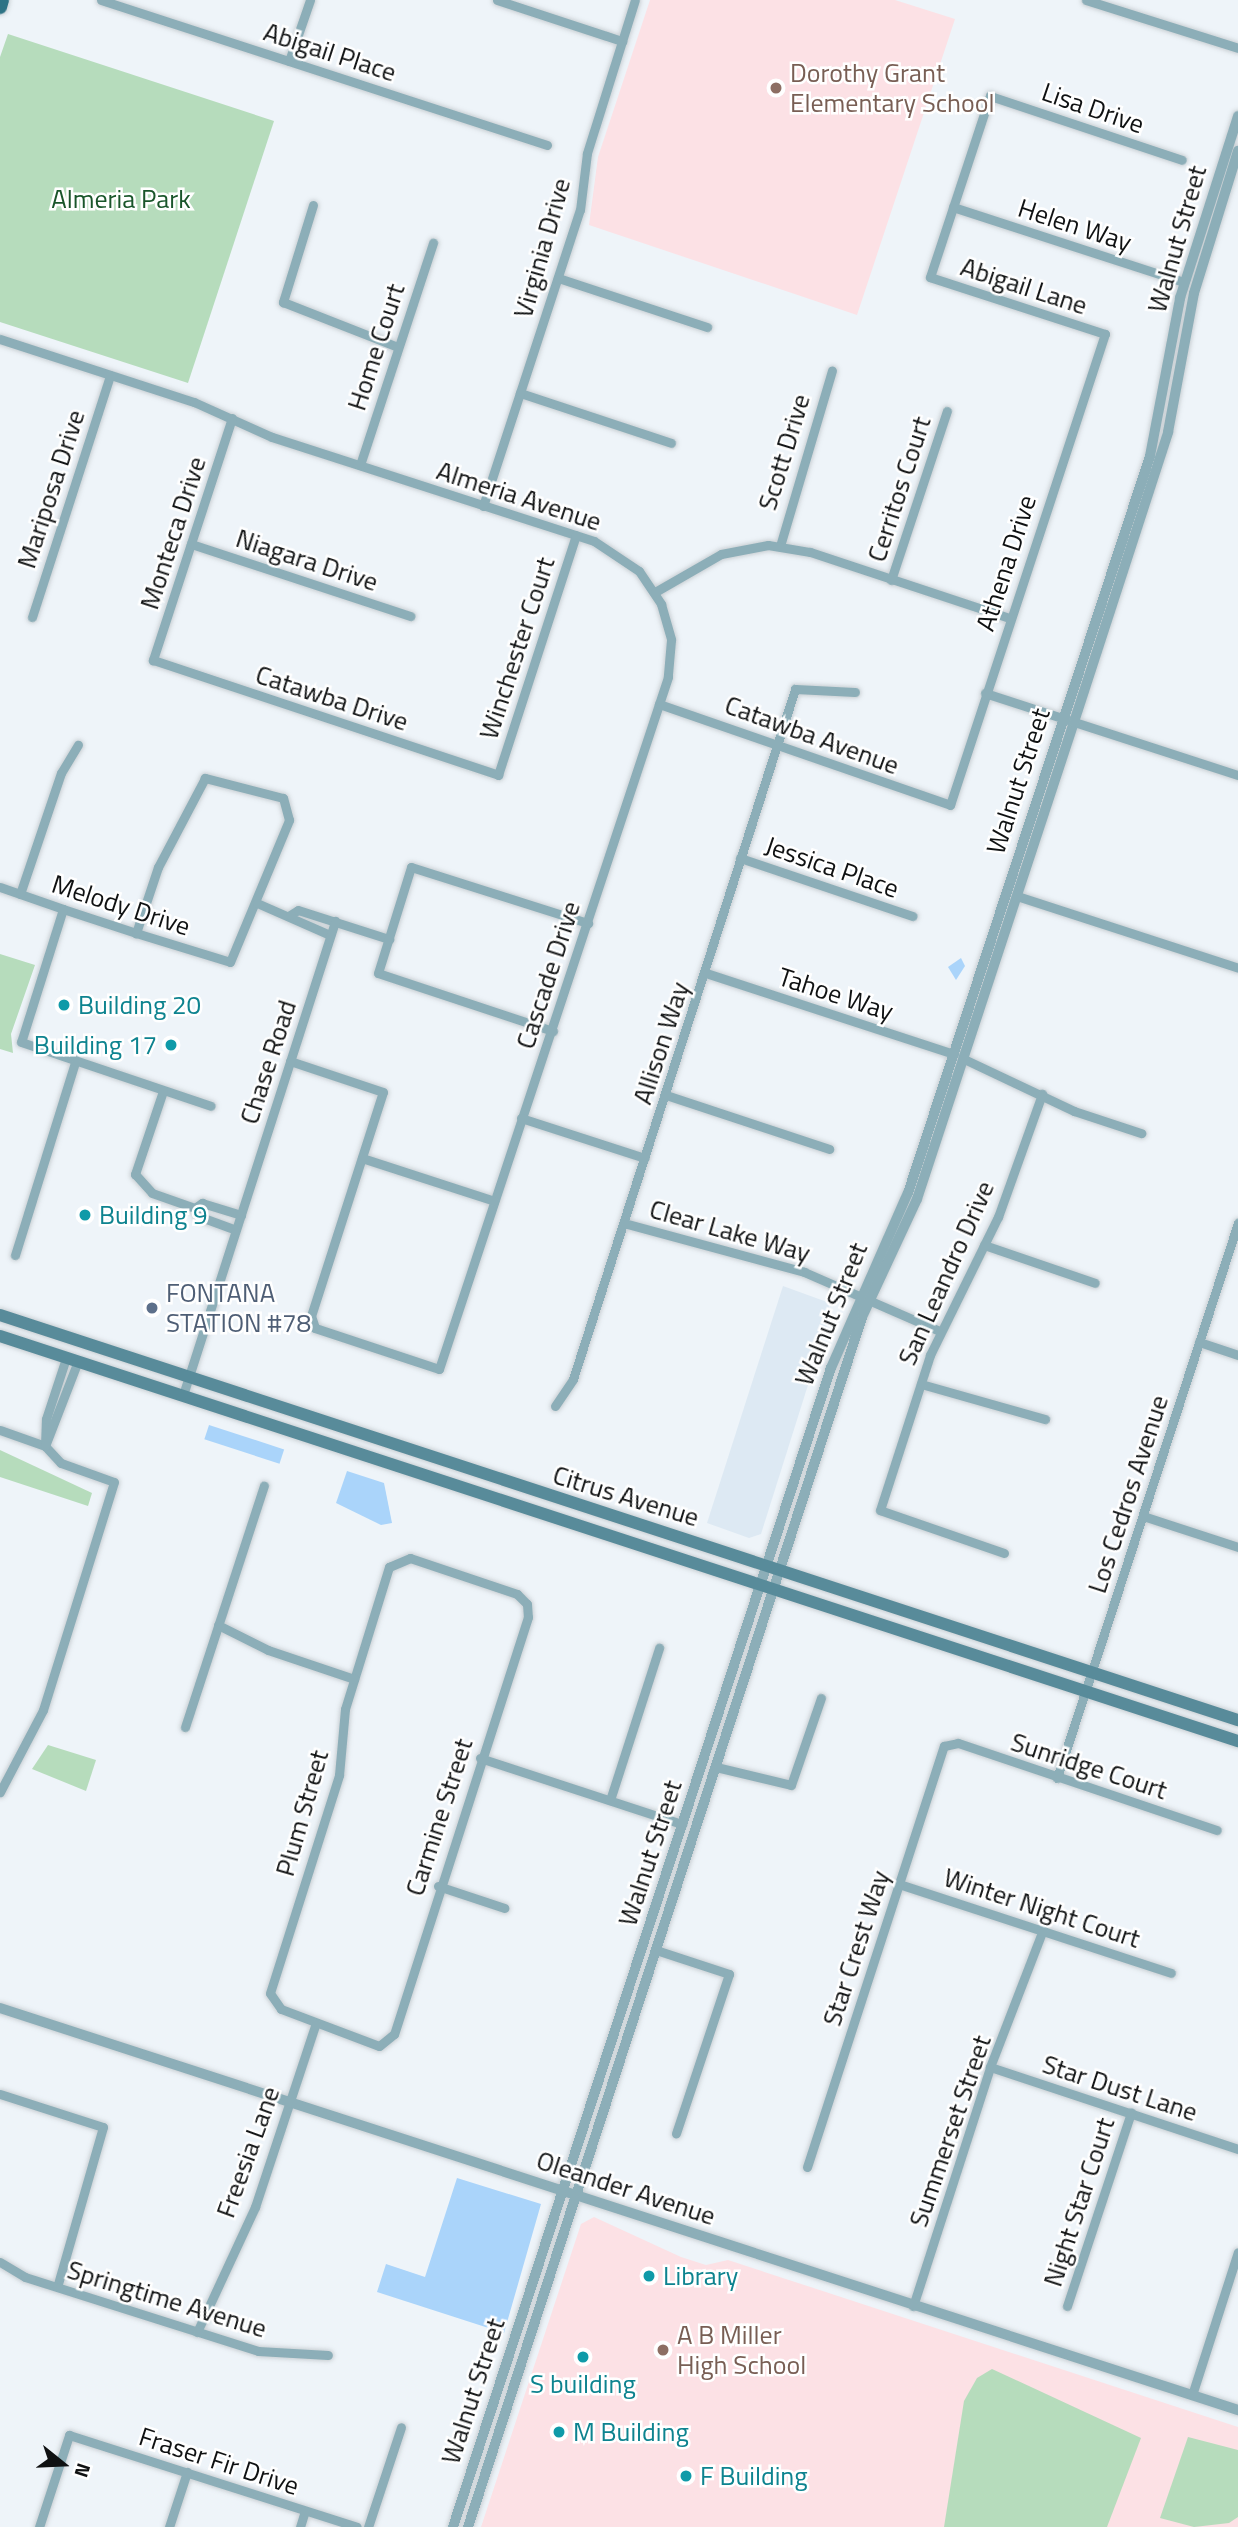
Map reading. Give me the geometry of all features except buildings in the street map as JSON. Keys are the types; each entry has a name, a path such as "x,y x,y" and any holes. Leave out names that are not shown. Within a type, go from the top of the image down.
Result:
{"main road":[{"path":"0,7 2,0"},
{"name":"Citrus Avenue","path":"0,1315 1238,1720"},
{"name":"Citrus Avenue","path":"0,1336 1238,1741"}],"street":[{"name":"Abigail Place","path":"101,0 547,145"},
{"path":"289,61 310,0"},
{"path":"497,0 622,41"},
{"name":"Virginia Drive","path":"483,506 558,278 635,0"},
{"path":"1086,0 1238,48"},
{"name":"Lisa Drive","path":"953,207 990,96 1182,160"},
{"name":"Walnut Street","path":"468,2527 716,1767 773,1566 864,1297 908,1193 1017,896 1159,426 1184,282 1238,116"},
{"name":"Walnut Street","path":"959,1057 1069,720 1168,432 1194,293 1238,151"},
{"path":"313,205 283,302 398,347"},
{"name":"Abigail Lane","path":"953,207 930,278 1105,334"},
{"name":"Helen Way","path":"953,207 1184,282"},
{"name":"Home Court","path":"360,465 433,243"},
{"path":"558,278 707,327"},
{"name":"Athena Drive","path":"950,805 1105,334"},
{"name":"Almeria Avenue","path":"0,339 110,375 360,465 576,535 617,552 655,592"},
{"name":"Scott Drive","path":"780,547 832,371"},
{"name":"Mariposa Drive","path":"32,617 110,375"},
{"path":"520,393 671,443"},
{"name":"Cerritos Court","path":"891,580 947,411"},
{"name":"Monteca Drive","path":"153,660 232,418"},
{"name":"Winchester Court","path":"498,775 576,535"},
{"name":"Niagara Drive","path":"191,544 411,616"},
{"path":"655,592 732,551 780,547 1010,618"},
{"name":"Cascade Drive","path":"362,1158 312,1316 314,1328 439,1368 521,1118 553,1031 659,704 671,640 655,592"},
{"name":"Catawba Drive","path":"153,660 498,775"},
{"name":"Allison Way","path":"555,1406 573,1379 706,973 795,689 855,692"},
{"path":"985,693 1238,775"},
{"name":"Catawba Avenue","path":"659,704 776,749 950,805"},
{"path":"20,894 61,773 78,745"},
{"path":"136,933 158,867 205,778 284,798 290,807 257,903 290,915 294,923 331,935"},
{"name":"Jessica Place","path":"740,858 912,916"},
{"path":"553,1031 378,973 411,867 588,923"},
{"name":"Melody Drive","path":"0,887 230,962 257,903"},
{"path":"1017,896 1238,968"},
{"path":"63,909 21,1042 211,1106"},
{"path":"290,915 298,910 389,939"},
{"name":"Chase Road","path":"183,1395 335,921"},
{"name":"Tahoe Way","path":"706,973 959,1057 1042,1094 1141,1133"},
{"path":"290,1061 383,1092 362,1158 494,1201"},
{"path":"15,1255 75,1062"},
{"path":"163,1091 135,1174 152,1194 192,1207 198,1216 236,1230"},
{"name":"San Leandro Drive","path":"1004,1553 880,1510 940,1331 984,1245 1042,1094"},
{"path":"666,1095 830,1149"},
{"path":"521,1118 645,1158"},
{"path":"192,1207 202,1203 241,1215"},
{"name":"Clear Lake Way","path":"624,1223 728,1256 794,1269 940,1331"},
{"name":"Los Cedros Avenue","path":"1057,1778 1238,1223"},
{"path":"984,1245 1095,1283"},
{"path":"1199,1342 1238,1354"},
{"path":"45,1446 46,1419 72,1359"},
{"path":"921,1384 1045,1419"},
{"path":"0,1430 45,1446 61,1463 114,1482 39,1719 0,1792"},
{"path":"185,1727 264,1486"},
{"path":"1143,1516 1238,1548"},
{"name":"Carmine Street","path":"316,2023 379,2046 388,2043 527,1604 517,1594 399,1560"},
{"name":"Plum Street","path":"316,2023 271,2001 271,1984 339,1775 354,1679 389,1567 399,1560"},
{"name":"Walnut Street","path":"453,2527 682,1825 767,1587"},
{"path":"218,1625 268,1650 354,1679"},
{"path":"610,1800 659,1648"},
{"path":"716,1767 791,1785 821,1698"},
{"name":"Sunridge Court","path":"948,1743 1217,1830"},
{"name":"Star Crest Way","path":"807,2168 900,1884 937,1759 948,1743"},
{"path":"480,1758 682,1825"},
{"name":"Winter Night Court","path":"900,1884 1171,1973"},
{"path":"438,1886 504,1908"},
{"name":"Summerset Street","path":"913,2306 989,2067 1043,1930"},
{"path":"656,1950 729,1974 676,2133"},
{"name":"Oleander Avenue","path":"0,2008 1238,2410"},
{"name":"Freesia Lane","path":"197,2333 255,2207 316,2023"},
{"name":"Star Dust Lane","path":"989,2067 1238,2149"},
{"path":"0,2094 103,2127 57,2287"},
{"name":"Night Star Court","path":"1067,2306 1131,2112"},
{"path":"1192,2395 1238,2252"},
{"name":"Springtime Avenue","path":"0,2262 57,2287 197,2333 283,2356 328,2355"},
{"path":"368,2527 401,2427"},
{"name":"Fraser Fir Drive","path":"39,2527 69,2435 357,2527"},
{"path":"169,2527 187,2472"},
{"path":"300,2527 305,2511"}],"shaded area":[{"name":"Dorothy Grant Elementary School","path":"650,0 895,0 955,19 857,315 589,225 598,157"},
{"path":"783,1286 827,1302 831,1312 761,1534 749,1538 707,1523"},
{"path":"594,2217 681,2257 706,2265 728,2260 1238,2427 1238,2527 481,2527 581,2224"}],"green space":[{"name":"Almeria Park","path":"8,34 274,121 188,383 0,322 0,57"},
{"path":"0,954 35,965 11,1034 13,1053 0,1049"},
{"path":"0,1450 92,1493 88,1506 0,1477"},
{"path":"48,1745 96,1760 86,1791 32,1769"},
{"path":"992,2369 1141,2438 1107,2527 944,2527 964,2401 977,2378"},
{"path":"1188,2437 1238,2450 1238,2517 1229,2523 1194,2527 1160,2518"}],"water":[{"path":"961,958 965,966 956,980 948,967"},
{"path":"209,1425 284,1449 279,1464 204,1439"},
{"path":"347,1471 384,1483 392,1523 381,1525 336,1503"},
{"path":"457,2178 541,2204 504,2333 377,2292 386,2264 425,2277"}],"place":[{"name":"Dorothy Grant Elementary School","path":"776,88"},
{"name":"Building 20","path":"64,1005"},
{"name":"Building 17","path":"171,1045"},
{"name":"Building 9","path":"85,1215"},
{"name":"FONTANA STATION #78","path":"152,1308"},
{"name":"Library","path":"649,2276"},
{"name":"A B Miller High School","path":"663,2350"},
{"name":"S building","path":"583,2357"},
{"name":"M Building","path":"559,2432"},
{"name":"F Building","path":"686,2476"}]}
